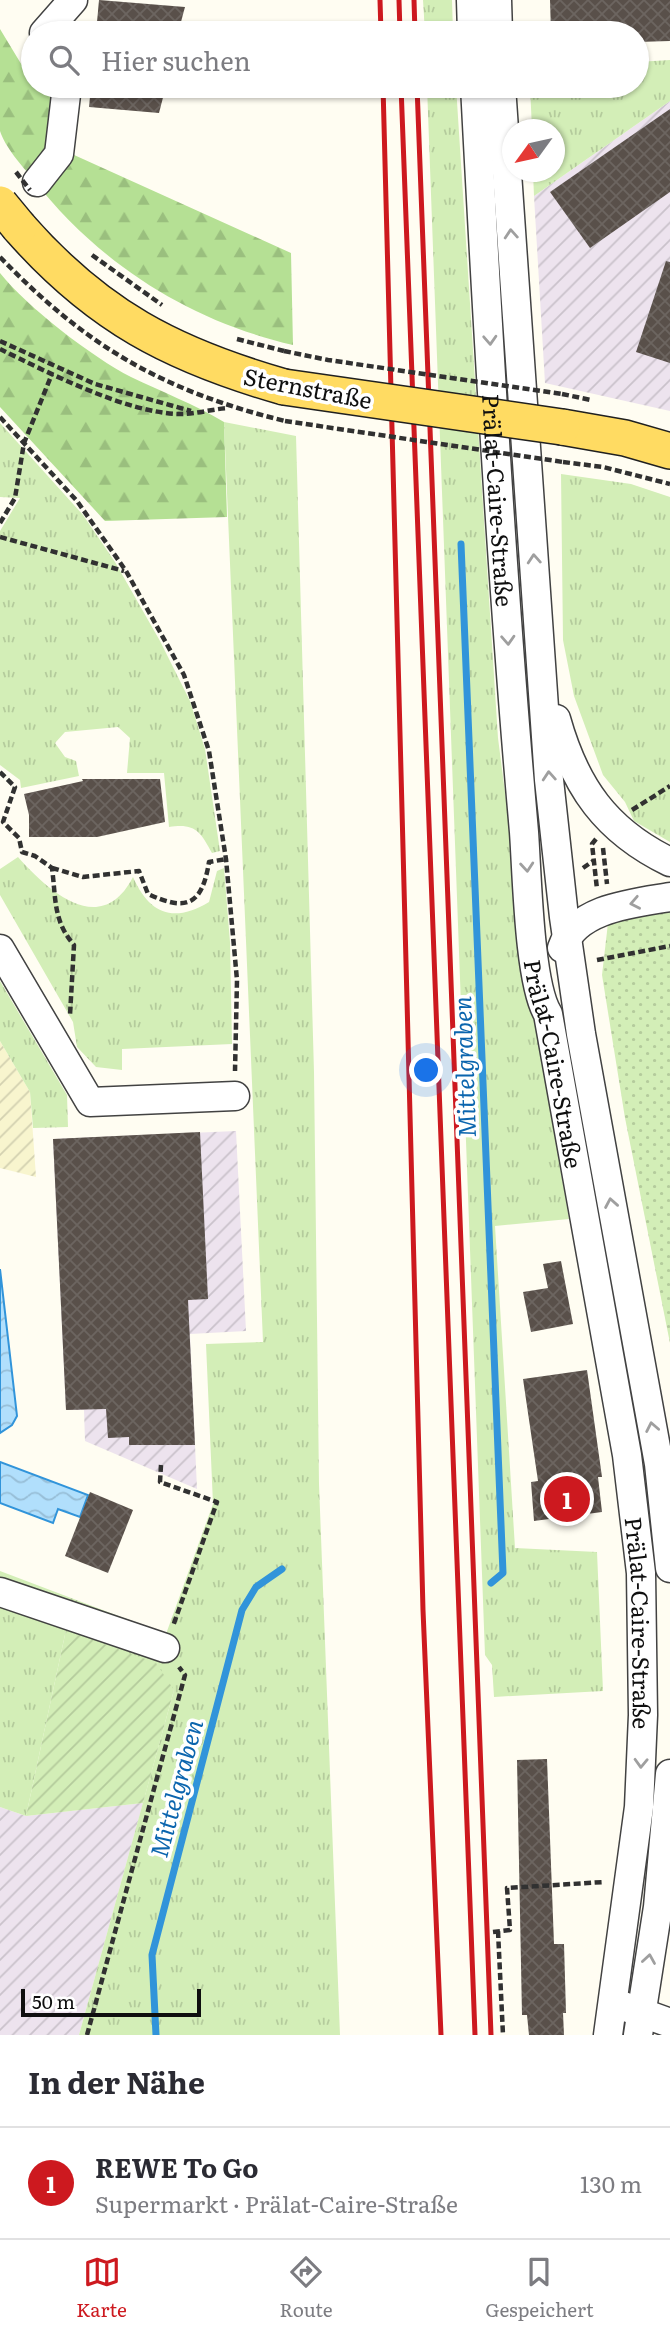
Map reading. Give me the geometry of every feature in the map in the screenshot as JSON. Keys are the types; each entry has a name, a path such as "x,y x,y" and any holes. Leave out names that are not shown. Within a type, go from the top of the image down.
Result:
{"main road":[{"name":"Sternstraße","path":"9,216 51,263 99,304 149,337 220,369 285,404 562,411 625,438 670,451"}],"street":[{"path":"55,21 74,0"},
{"path":"73,21 74,0"},
{"path":"471,0 472,21"},
{"path":"497,0 498,21"},
{"path":"37,182 59,154 65,98"},
{"name":"Prälat-Caire-Straße","path":"476,98 511,691 534,954 540,1002 548,1014 627,1455 641,1573 643,1715 639,1807 608,2035"},
{"name":"Prälat-Caire-Straße","path":"502,98 549,780 566,934 659,1464 670,1569"},
{"path":"486,271 514,271"},
{"path":"543,676 562,741 585,790 611,823 646,850 670,862"},
{"path":"548,1014 554,1000 554,969 566,934 600,913 670,897"},
{"path":"0,949 90,1102 235,1096"},
{"path":"604,1325 632,1320"},
{"path":"641,1573 670,1569"},
{"path":"0,1592 165,1648"},
{"path":"639,2023 658,1907 670,1774"},
{"path":"612,2004 639,2023 670,2023"}],"path":[{"path":"85,249 131,285 173,312"},
{"path":"229,336 284,351 562,411"},
{"path":"0,341 55,368 145,401 184,407 191,411"},
{"path":"0,349 52,374 142,407 183,414 233,407"},
{"path":"0,523 15,498 24,443 55,368"},
{"path":"250,412 285,404 563,462 603,467 670,484"},
{"path":"0,417 77,501 126,571 184,676 209,751 226,859 237,980 235,1096"},
{"path":"0,537 126,571"},
{"path":"0,772 15,787 3,822 19,838 22,852 35,856 51,868 83,877 139,871 148,894 172,905 191,903 205,887 209,862 226,859"},
{"path":"625,814 670,786"},
{"path":"608,836 603,846 608,890"},
{"path":"593,861 598,894"},
{"path":"51,868 55,913 62,932 74,945 67,1063"},
{"path":"597,960 670,946"},
{"path":"87,2035 185,1675 165,1648 217,1502 160,1482 160,1465"},
{"path":"503,2035 495,1931 510,1930 507,1888 630,1880"}],"shaded area":[{"path":"670,101 670,411 545,383 534,196 554,182 565,182 565,174"},
{"path":"0,1041 30,1092 36,1177 0,1168"},
{"path":"236,1131 246,1331 190,1334 197,1489 85,1441 84,1410 66,1410 53,1139"},
{"path":"143,1803 79,2035 0,2035 0,1807 26,1816"}],"green space":[{"path":"423,0 452,0 453,21 424,21"},
{"path":"0,29 21,64 21,98 58,98 52,145 291,253 293,345 218,321 182,304 116,262 86,237 59,209 14,156 0,131"},
{"path":"670,60 670,101 565,174 565,119 532,119 531,98 649,98 649,61"},
{"path":"427,98 457,98 498,738 533,1011 569,1219 495,1226 515,1548 597,1552 603,1691 494,1697 492,1665 485,1655"},
{"path":"533,182 554,182 534,196"},
{"path":"0,273 43,316 98,357 131,377 224,422 227,517 105,521 0,407"},
{"path":"224,422 296,436 314,1072 319,1484 340,2035 79,2035 174,1690 66,1630 26,1816 0,1807 0,1571 166,1634 213,1504 206,1344 263,1342"},
{"path":"0,423 83,515 115,562 160,641 190,701 205,749 220,851 212,853 196,830 185,826 169,827 164,773 127,773 130,738 118,727 65,732 55,743 65,757 76,761 79,776 21,788 20,780 0,765 0,531 20,498 0,497"},
{"path":"561,474 631,484 670,497 670,842 634,821 625,802 603,775 574,696 563,640"},
{"path":"18,857 44,883 75,903 90,907 106,905 120,895 133,877 147,900 164,912 174,913 196,909 209,902 217,871 224,868 230,942 232,1044 122,1049 122,1070 96,1067 77,1047 73,1022 0,895 0,869"},
{"path":"670,907 670,1343 625,1118 602,975 608,923"},
{"path":"0,981 67,1095 68,1127 33,1128 30,1092 0,1041"},
{"path":"66,1630 156,1663 174,1690 143,1803 26,1816"}],"water":[{"path":"0,1269 17,1416 12,1425 0,1433"},
{"path":"0,1462 88,1495 80,1517 58,1509 53,1523 0,1503"}],"building":[{"path":"99,0 185,7 181,21 97,21"},
{"path":"550,0 670,0 670,41 649,42 649,21 551,21"},
{"path":"90,98 163,98 159,113 89,107"},
{"path":"670,109 670,192 590,248 550,192"},
{"path":"666,261 670,262 670,363 636,352"},
{"path":"82,779 160,779 165,822 97,837 29,837 29,815 24,794 83,781"},
{"path":"200,1132 208,1299 188,1300 195,1445 129,1445 129,1437 108,1438 106,1409 66,1410 53,1139"},
{"path":"561,1261 573,1324 531,1332 523,1292 548,1288 543,1264"},
{"path":"587,1370 602,1477 598,1477 602,1512 534,1521 531,1482 538,1481 523,1379"},
{"path":"90,1492 133,1510 108,1573 65,1556"},
{"path":"547,1759 554,1944 564,1944 566,2013 563,2013 564,2035 529,2035 527,2015 522,2015 517,1760"}],"waterway":[{"name":"Mittelgraben","path":"461,544 503,1573 491,1583"},
{"name":"Mittelgraben","path":"156,2035 152,1955 242,1610 256,1587 282,1569"}],"railway":[{"path":"380,0 381,21"},
{"path":"399,0 400,21"},
{"path":"414,0 415,21"},
{"path":"383,98 423,1610 441,2035"},
{"path":"401,98 475,2035"},
{"path":"417,98 491,2035"}],"place":[{"name":"REWE To Go","path":"567,1499"}]}
